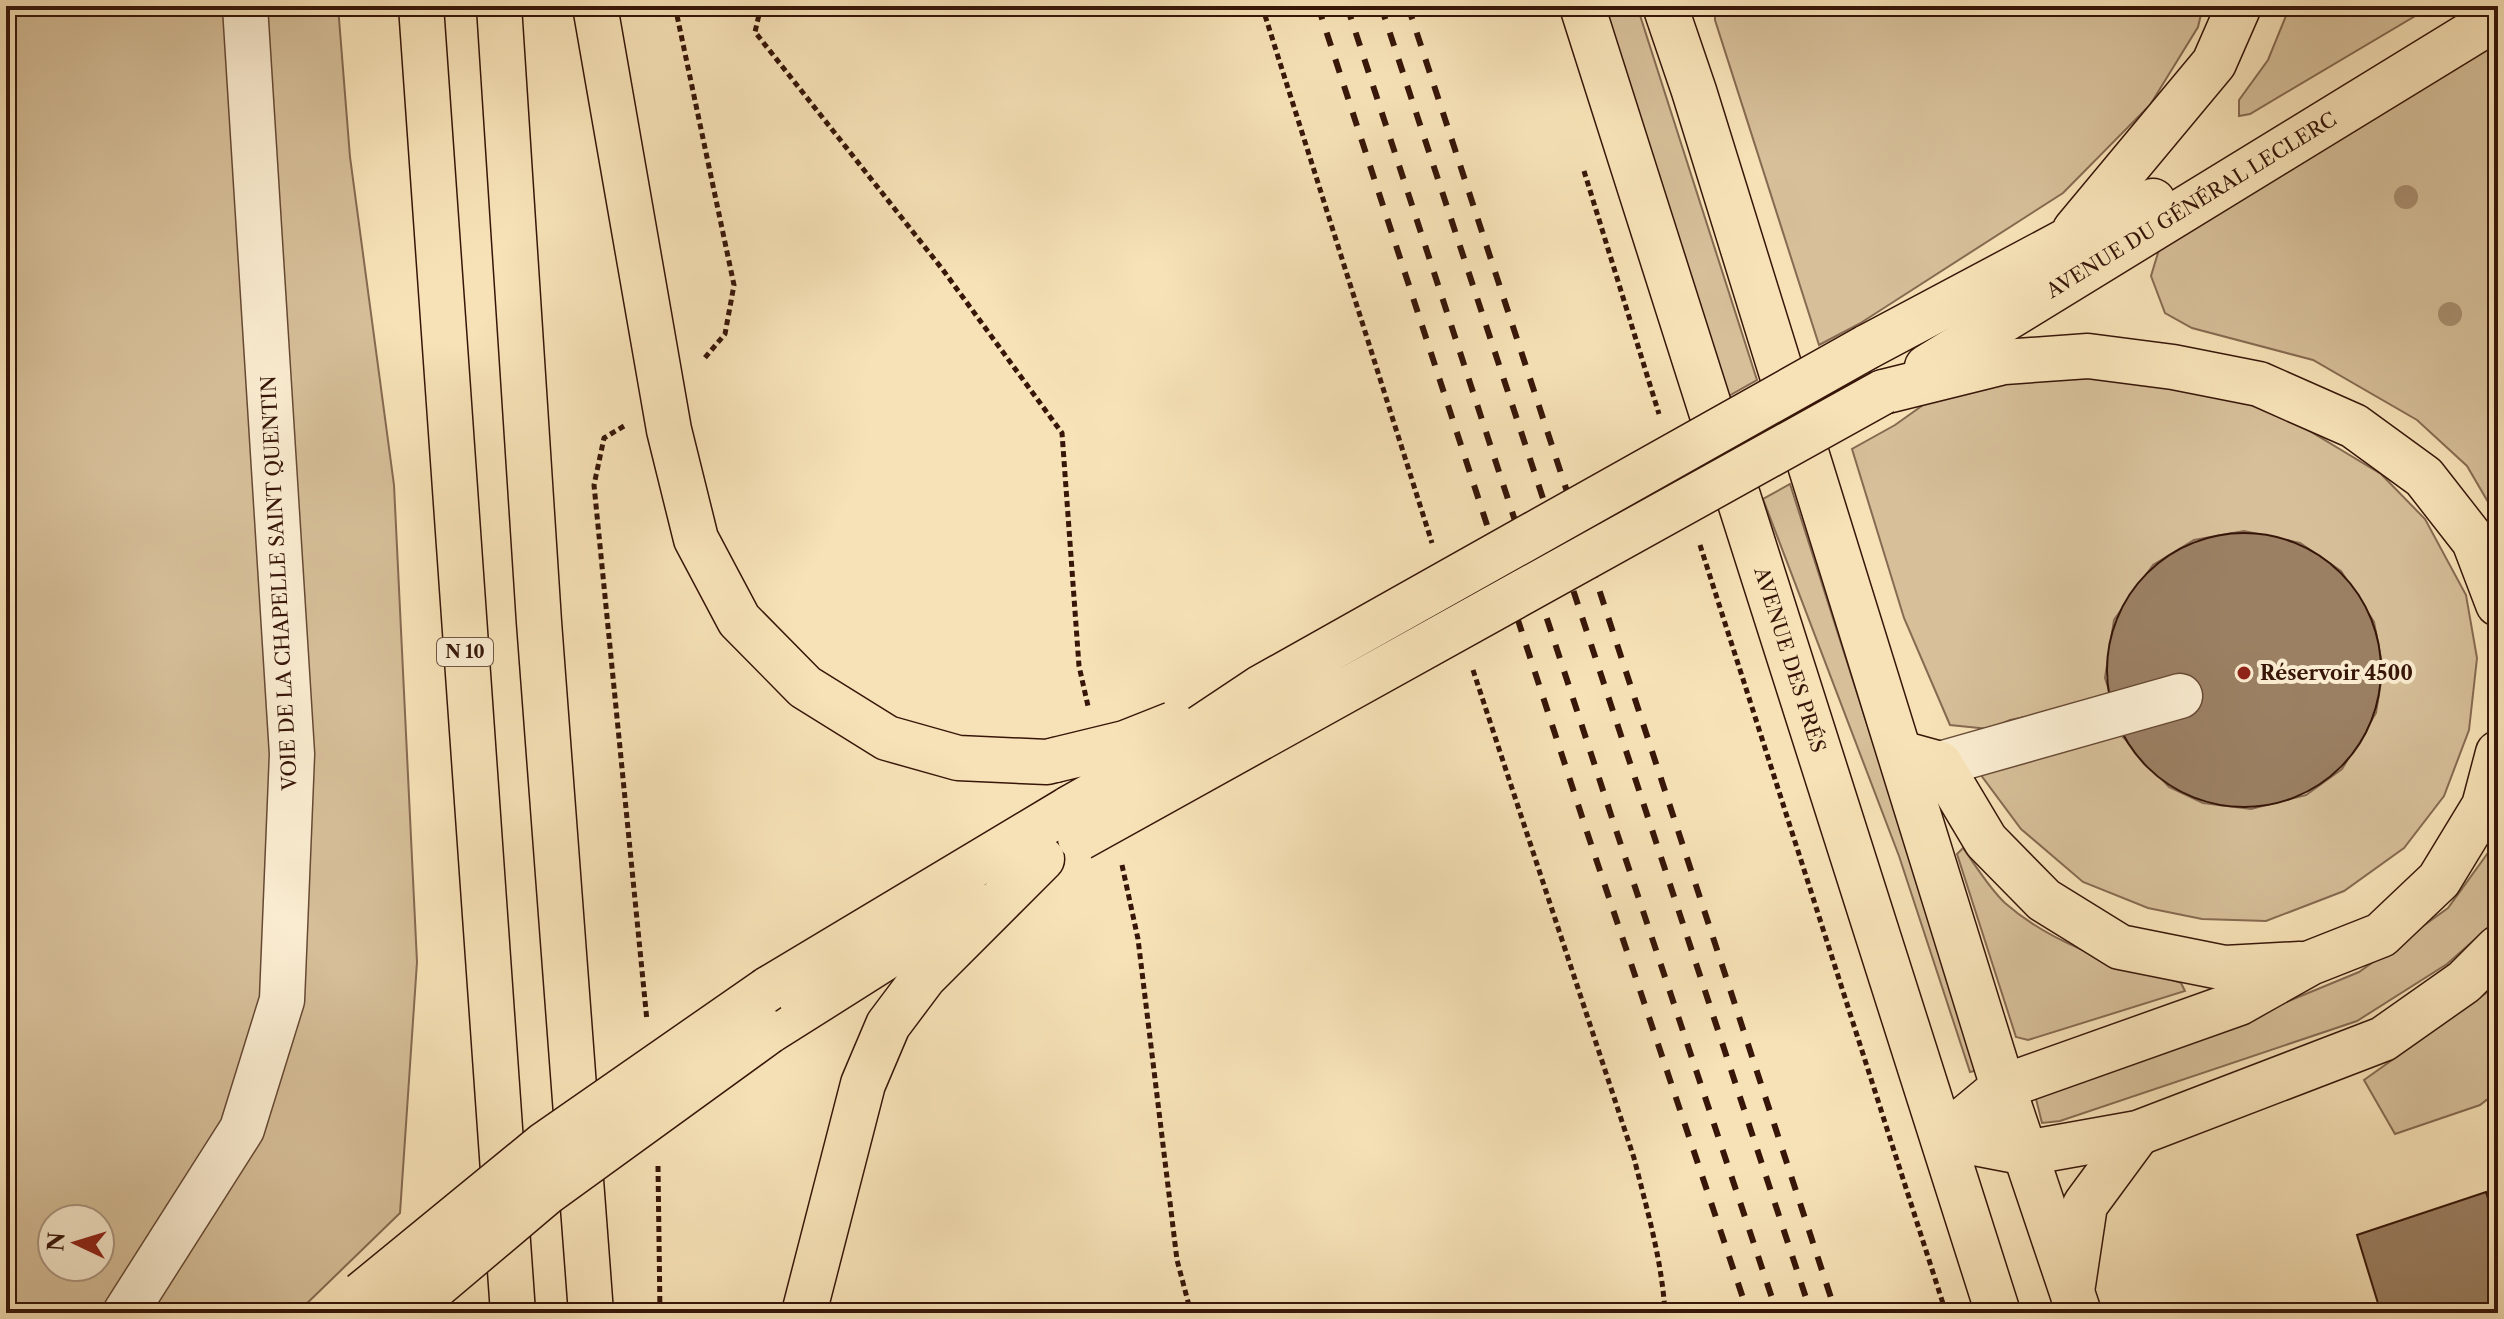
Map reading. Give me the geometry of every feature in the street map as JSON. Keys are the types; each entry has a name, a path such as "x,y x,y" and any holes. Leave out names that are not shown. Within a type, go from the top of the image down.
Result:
{"main road":[{"name":"N 10","path":"421,6 509,1308"},
{"path":"499,6 539,622 591,1313"},
{"path":"595,6 669,430 696,539 739,620 805,687 887,738 958,758 1047,762 1125,743 1260,688"},
{"name":"AVENUE DES PRÉS","path":"1582,6 1998,1313"},
{"path":"1665,6 1920,759 2003,1087 2076,1302"},
{"path":"1694,91 1695,6"},
{"path":"2066,241 2214,63 2239,6"},
{"name":"AVENUE DU GÉNÉRAL LECLERC","path":"1260,688 1867,347 2066,241 2163,196 2473,6"},
{"name":"AVENUE DU GÉNÉRAL LECLERC","path":"1883,392 2498,17"},
{"path":"354,1303 545,1144 1075,823 1883,392 2004,362 2088,356 2173,367 2259,384 2354,426 2424,477 2474,541 2498,604"},
{"path":"804,1313 863,1084 888,1025 924,977 1075,823 1137,770 1260,688"},
{"path":"1943,1137 2003,1087 2239,1003 2310,963 2381,935 2439,880 2484,806 2498,753"},
{"path":"1920,759 1986,841 2044,900 2120,947 2225,968 2310,963"},
{"path":"404,1313 768,1010 1042,859"},
{"path":"1943,1137 2026,1153 2138,1133 2383,1039 2464,982 2498,948"},
{"path":"2076,1302 2085,1205 2138,1133"}],"street":[{"name":"VOIE DE LA CHAPELLE SAINT QUENTIN","path":"125,1313 242,1129 282,1000 292,754 245,6"},
{"path":"1920,759 2180,696"}],"path":[{"path":"675,6 734,285 725,334 697,367"},
{"path":"761,6 755,32 943,270 1062,433 1079,666 1089,711"},
{"path":"1580,158 1660,417"},
{"path":"629,423 604,438 594,485 648,1030"},
{"path":"1698,539 1946,1313"},
{"path":"1122,863 1138,939 1177,1260 1191,1313"},
{"path":"658,1155 660,1313"}],"shaded area":[{"path":"6,6 338,6 350,157 394,485 417,962 400,1213 297,1313 6,1313"},
{"path":"1603,6 1637,6 1757,380 1725,398"},
{"path":"1715,6 2203,6 2198,27 2150,105 2063,193 1859,324 1819,345 1715,20"},
{"path":"2290,6 2432,6 2250,114 2239,116 2239,100 2268,60"},
{"path":"2498,37 2498,519 2467,466 2417,420 2313,360 2192,328 2165,313 2151,276 2161,243"},
{"path":"2128,375 2211,389 2293,421 2381,474 2425,519 2466,595 2477,658 2469,730 2444,796 2404,848 2344,891 2266,921 2202,919 2148,908 2083,882 2021,829 1975,767 2119,729 2169,787 2203,803 2251,809 2306,795 2342,769 2376,713 2383,669 2374,622 2341,571 2300,543 2244,531 2194,540 2153,565 2114,620 2105,678 2112,700 2010,720 1989,729 1950,725 1904,618 1852,449 1926,403 2011,376"},
{"path":"1790,484 1978,1070 1970,1072 1899,856 1763,499"},
{"path":"2498,839 2498,919 2447,964 2357,1021 2060,1121 2042,1123 2036,1099 2042,1088 2214,1032 2359,972 2448,908"},
{"path":"1963,848 1999,897 2024,918 2066,943 2181,983 2185,991 2028,1040 2016,1037 1957,854"},
{"path":"2498,982 2498,1091 2480,1105 2395,1134 2364,1080"}],"building":[{"name":"Réservoir 4500","path":"2244,533 2271,535 2296,543 2320,556 2341,573 2358,594 2371,618 2379,643 2379,697 2371,722 2358,746 2341,767 2320,784 2296,797 2271,805 2244,807 2217,805 2192,797 2168,784 2147,767 2130,746 2117,722 2109,697 2107,670 2109,643 2117,618 2130,594 2147,573 2168,556 2192,543 2217,535"},
{"path":"2486,1192 2498,1229 2498,1313 2381,1313 2357,1235"}],"railway":[{"path":"1318,6 1586,829 1748,1313"},
{"path":"1347,6 1777,1313"},
{"path":"1381,6 1811,1313"},
{"path":"1408,6 1836,1313"}],"place":[{"name":"Réservoir 4500","path":"2244,673"}]}
